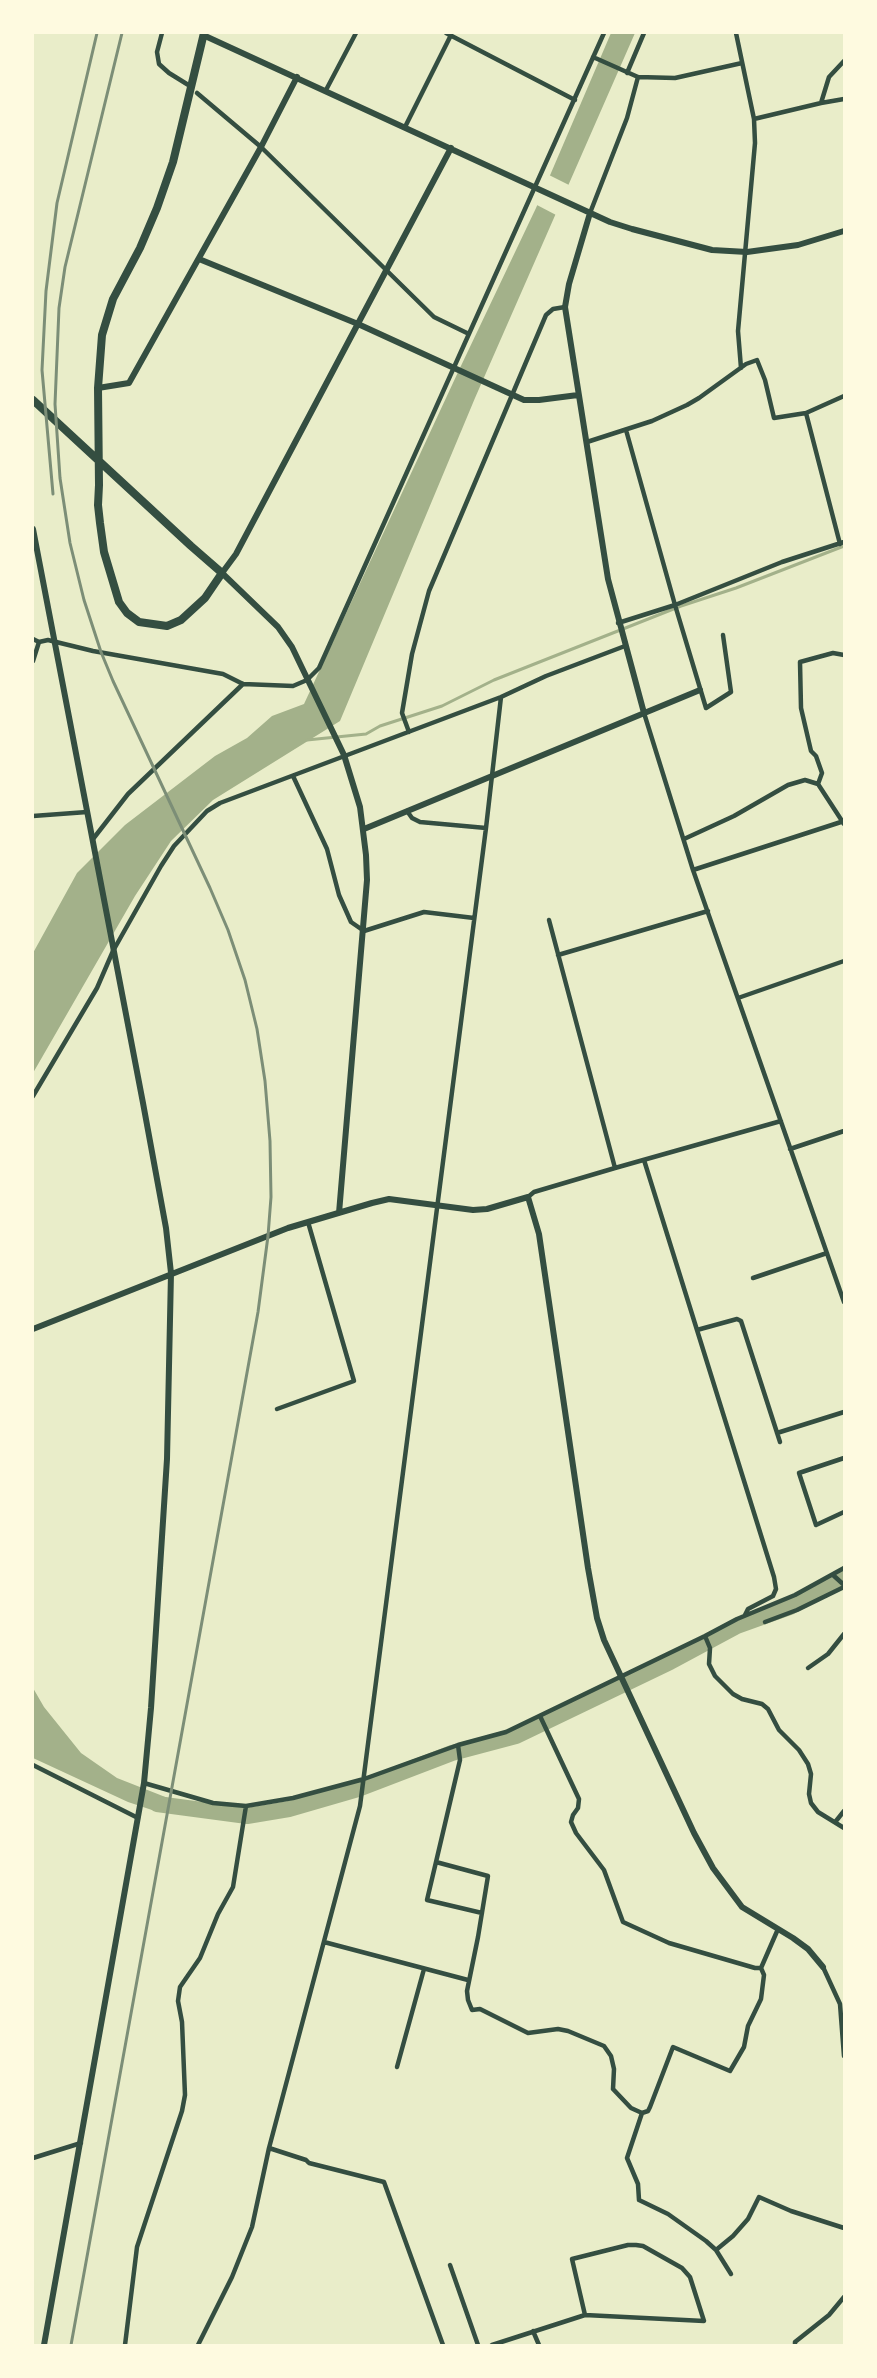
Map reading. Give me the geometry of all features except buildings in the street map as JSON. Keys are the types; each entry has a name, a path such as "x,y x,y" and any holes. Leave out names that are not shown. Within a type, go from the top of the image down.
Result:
{"main road":[{"path":"33,400 191,546 222,573 193,611 181,620 167,626 139,622 127,613 119,602 104,552 99,523 98,388 102,335 113,299 140,248 173,162 203,34"}],"street":[{"path":"162,33 157,52 159,63 169,73 190,86"},
{"path":"326,90 356,33"},
{"path":"627,73 644,33"},
{"path":"736,33 754,119 755,144 747,252 738,331 741,368"},
{"path":"203,34 610,222 676,242 712,250 747,252 798,245 844,231"},
{"path":"405,127 450,34 575,100"},
{"path":"33,639 39,642 55,642 223,674 243,684 284,687 307,680 319,668 594,58 602,34"},
{"path":"594,58 638,77 675,78 742,63"},
{"path":"821,103 829,77 844,61"},
{"path":"98,388 129,383 261,147 297,77"},
{"path":"638,77 627,118 590,213 564,307 608,579 644,713 693,870 844,1302"},
{"path":"197,93 261,147 434,317 469,334"},
{"path":"754,119 844,99"},
{"path":"339,1213 364,932 367,880 364,829 357,796 344,755 292,647 278,627 222,573 236,554 451,148"},
{"path":"199,259 358,324 524,400 578,394"},
{"path":"409,730 402,713 412,654 429,591 546,315 553,309 564,307"},
{"path":"587,442 652,420 699,398 746,364 757,360 765,380 774,418 806,413 844,396"},
{"path":"619,624 675,605 782,562 842,543 806,413"},
{"path":"626,430 706,708 731,692 723,635"},
{"path":"33,529 162,1205 171,1273 166,1459 151,1708 143,1787 44,2345"},
{"path":"33,662 39,642"},
{"path":"33,1096 97,988 113,951 174,846 207,811 220,803 501,697 546,676 625,646"},
{"path":"818,784 822,773 816,756 811,752 801,708 800,662 833,653 844,655"},
{"path":"93,844 128,794 243,684"},
{"path":"364,829 700,690"},
{"path":"198,2345 232,2277 252,2227 269,2148 363,1792 501,697"},
{"path":"293,776 327,849 343,904 351,922 364,932"},
{"path":"684,839 734,816 788,785 805,780 818,784 834,806 842,823 693,870"},
{"path":"407,811 412,818 420,822 486,828"},
{"path":"33,816 87,812"},
{"path":"558,955 708,911"},
{"path":"364,932 424,912 474,918"},
{"path":"549,920 615,1168"},
{"path":"738,998 844,961"},
{"path":"33,1329 171,1273 308,1222 389,1199 437,1206 487,1209 528,1197 534,1192 781,1121"},
{"path":"790,1149 844,1131"},
{"path":"644,1160 776,1589 773,1596 748,1609 745,1615"},
{"path":"528,1197 539,1234 592,1593 604,1640 713,1869 742,1907 808,1949 823,1967 842,2004 844,2056"},
{"path":"277,1409 354,1381 308,1222"},
{"path":"753,1278 826,1252"},
{"path":"696,1330 737,1319 741,1321 780,1442"},
{"path":"777,1433 844,1412"},
{"path":"844,1458 799,1473 816,1525 844,1512"},
{"path":"143,1787 213,1803 246,1807 364,1781 458,1746 506,1732 706,1638 745,1615 834,1577 844,1568"},
{"path":"765,1622 797,1610 843,1585 834,1577"},
{"path":"808,1668 828,1654 844,1634"},
{"path":"706,1638 710,1648 709,1664 715,1676 733,1694 762,1704 768,1709 779,1730 800,1750 811,1774 809,1794 811,1803 818,1812 844,1828"},
{"path":"540,1716 579,1799 572,1822 576,1833 604,1870 623,1922 669,1943 761,1968"},
{"path":"458,1746 460,1754 427,1900 482,1913"},
{"path":"33,1765 138,1816"},
{"path":"125,2345 137,2247 182,2111 185,2095 182,2022 178,2001 180,1987 200,1958 218,1914 233,1887 246,1807"},
{"path":"836,1821 844,1811"},
{"path":"436,1862 488,1876 468,1980 468,2000 472,2010 480,2009 528,2033 568,2031 604,2046 612,2056 613,2089 631,2108 642,2113 648,2111 650,2107 673,2047 730,2071 744,2047 748,2026 760,1999 764,1975 761,1968 778,1929"},
{"path":"324,1942 468,1980"},
{"path":"397,2067 424,1970"},
{"path":"642,2113 627,2158 638,2184 639,2200 668,2214 716,2250 731,2274"},
{"path":"33,2158 81,2143"},
{"path":"269,2148 309,2163 384,2182 443,2345"},
{"path":"716,2250 748,2219 759,2197 791,2211 844,2228"},
{"path":"492,2345 585,2315 704,2321 690,2277 681,2268 643,2246 636,2245 572,2259 585,2315"},
{"path":"450,2265 478,2345"},
{"path":"795,2345 795,2342 829,2315 844,2297"},
{"path":"533,2331 539,2345"}],"shaded area":[{"path":"611,33 635,33 475,398 340,721 213,800 171,841 135,896 33,1073 33,953 77,873 125,825 215,756 247,738 272,716 304,704 536,208"},
{"path":"33,1688 44,1707 81,1753 117,1778 178,1802 179,1814 155,1811 128,1802 33,1758"}],"pier":[{"path":"549,175 571,186 558,216 535,204"}],"waterway":[{"path":"307,740 366,734 380,726 442,706 494,680 681,606 736,588 844,546"},
{"path":"157,1804 247,1816 289,1809 358,1789 452,1753 516,1736 670,1662 737,1626 790,1607 844,1577"}],"railway":[{"path":"53,494 42,370 46,291 57,203 97,33"},
{"path":"71,2345 258,1312 271,1197 270,1141 265,1081 257,1029 245,980 228,930 210,888 101,652 84,600 70,543 60,478 55,404 59,308 65,267 122,33"}]}
